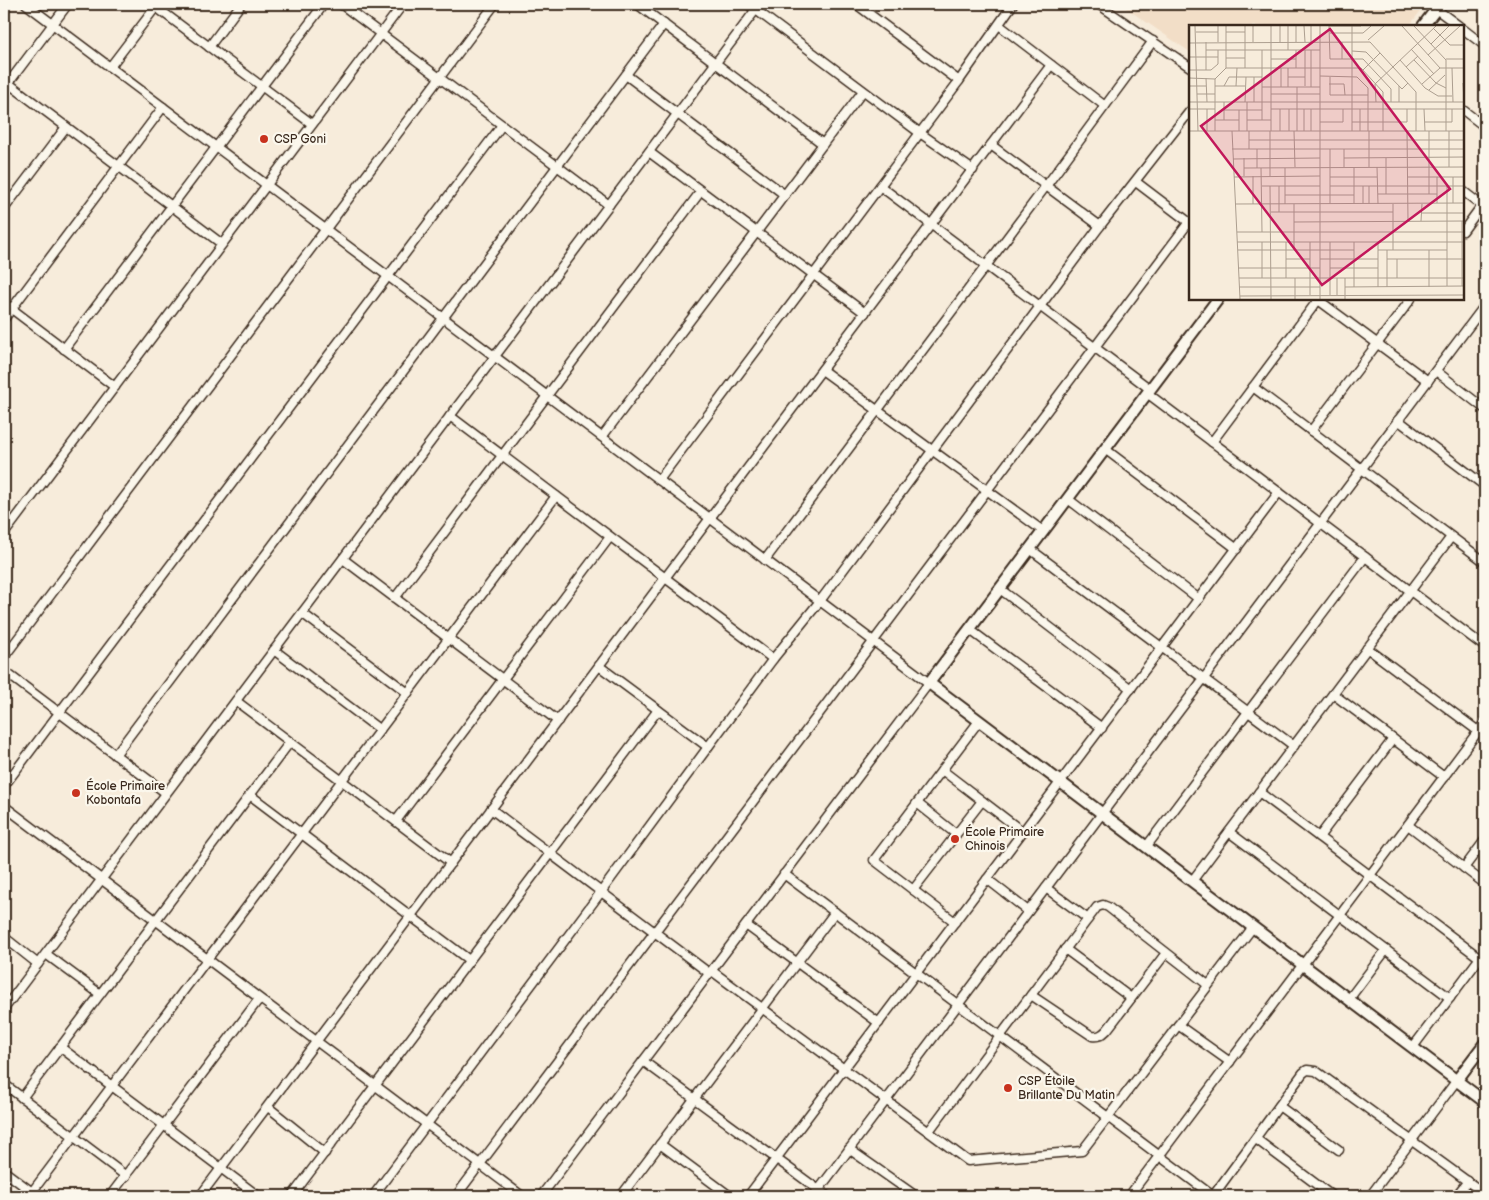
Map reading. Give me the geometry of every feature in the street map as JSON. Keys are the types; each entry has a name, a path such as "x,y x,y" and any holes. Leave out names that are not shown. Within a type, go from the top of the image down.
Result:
{"street":[{"path":"26,4 1485,1102"},
{"path":"68,4 5,84 66,127 222,244"},
{"path":"209,47 241,4"},
{"path":"64,349 324,4"},
{"path":"341,4 609,205"},
{"path":"5,531 403,4"},
{"path":"4,657 495,4"},
{"path":"637,4 823,144"},
{"path":"748,4 758,7 863,90 973,170"},
{"path":"856,4 959,81"},
{"path":"659,480 959,81 1013,4"},
{"path":"1098,4 1189,66"},
{"path":"110,67 155,5 312,124"},
{"path":"1424,25 1438,6 1458,25"},
{"path":"4,1009 758,7"},
{"path":"115,754 664,24"},
{"path":"998,25 1106,106"},
{"path":"1464,30 1485,46"},
{"path":"765,560 1153,41"},
{"path":"200,1196 1052,65"},
{"path":"626,75 785,195"},
{"path":"602,437 863,90"},
{"path":"4,319 163,107"},
{"path":"1464,111 1485,127"},
{"path":"373,1196 774,659 934,451 1100,226 1189,112"},
{"path":"4,786 502,125"},
{"path":"4,209 66,127"},
{"path":"992,145 1100,226"},
{"path":"649,152 865,313"},
{"path":"456,1196 1189,223 1136,182"},
{"path":"880,186 1094,348 1212,442 1485,647"},
{"path":"395,598 701,191"},
{"path":"1464,191 1484,207 1464,230"},
{"path":"541,1196 1217,300"},
{"path":"1212,442 1317,300"},
{"path":"1319,300 1428,381"},
{"path":"1311,431 1410,300"},
{"path":"4,303 115,387"},
{"path":"816,1193 1485,305"},
{"path":"822,370 1043,531"},
{"path":"1436,371 1485,408"},
{"path":"1253,387 1485,562"},
{"path":"450,416 774,659"},
{"path":"1398,420 1485,486"},
{"path":"1105,449 1237,549"},
{"path":"748,1196 1279,492"},
{"path":"4,1171 31,1194 556,496"},
{"path":"1068,499 1199,599"},
{"path":"396,821 610,537"},
{"path":"1192,881 1451,537"},
{"path":"1030,548 1294,746"},
{"path":"1146,847 1365,557"},
{"path":"343,559 558,721"},
{"path":"1000,589 1131,689"},
{"path":"302,613 408,693"},
{"path":"970,629 1102,728"},
{"path":"1368,648 1478,732"},
{"path":"274,650 380,730"},
{"path":"599,666 708,747"},
{"path":"4,671 166,793"},
{"path":"1333,694 1444,777"},
{"path":"236,701 451,863"},
{"path":"292,1196 658,710"},
{"path":"955,922 874,860 979,721"},
{"path":"1129,1196 1485,722"},
{"path":"1319,838 1393,739"},
{"path":"22,1098 290,742"},
{"path":"942,770 1023,832"},
{"path":"1259,792 1480,958"},
{"path":"250,795 469,960"},
{"path":"914,890 982,800"},
{"path":"916,803 956,834"},
{"path":"4,806 522,1196"},
{"path":"491,809 654,932 763,1008 968,1160 1082,1151 1253,927"},
{"path":"1408,825 1485,884"},
{"path":"1229,832 1450,998"},
{"path":"1464,868 1485,840"},
{"path":"784,874 1213,1196 1304,1073 1311,1070 1316,1071 1411,1142 1485,1194"},
{"path":"987,879 1028,911"},
{"path":"1046,888 1088,919"},
{"path":"929,1132 1097,907 1103,905 1208,985"},
{"path":"621,1196 835,912"},
{"path":"746,925 879,1023"},
{"path":"4,937 38,964"},
{"path":"1065,949 1132,998"},
{"path":"1350,1000 1386,950"},
{"path":"1413,1047 1485,951"},
{"path":"1031,995 1092,1036 1097,1036 1107,1030 1166,953"},
{"path":"46,954 100,994"},
{"path":"110,1196 259,998"},
{"path":"1178,1025 1230,1062"},
{"path":"1370,1196 1485,1043"},
{"path":"60,1047 258,1196"},
{"path":"643,1061 776,1159 816,1193 827,1196"},
{"path":"4,1084 126,1176"},
{"path":"268,1106 325,1153"},
{"path":"1279,1106 1339,1150"},
{"path":"1256,1138 1332,1196"},
{"path":"660,1144 730,1196"},
{"path":"849,1149 916,1196"},
{"path":"1456,1196 1468,1181"}],"shaded area":[{"path":"1120,4 1426,4 1410,25 1189,25 1189,51"}],"place":[{"name":"CSP Goni","path":"264,139"},
{"name":"École Primaire Kobontafa","path":"76,793"},
{"name":"École Primaire Chinois","path":"955,839"},
{"name":"CSP Étoile Brillante Du Matin","path":"1008,1088"}]}
